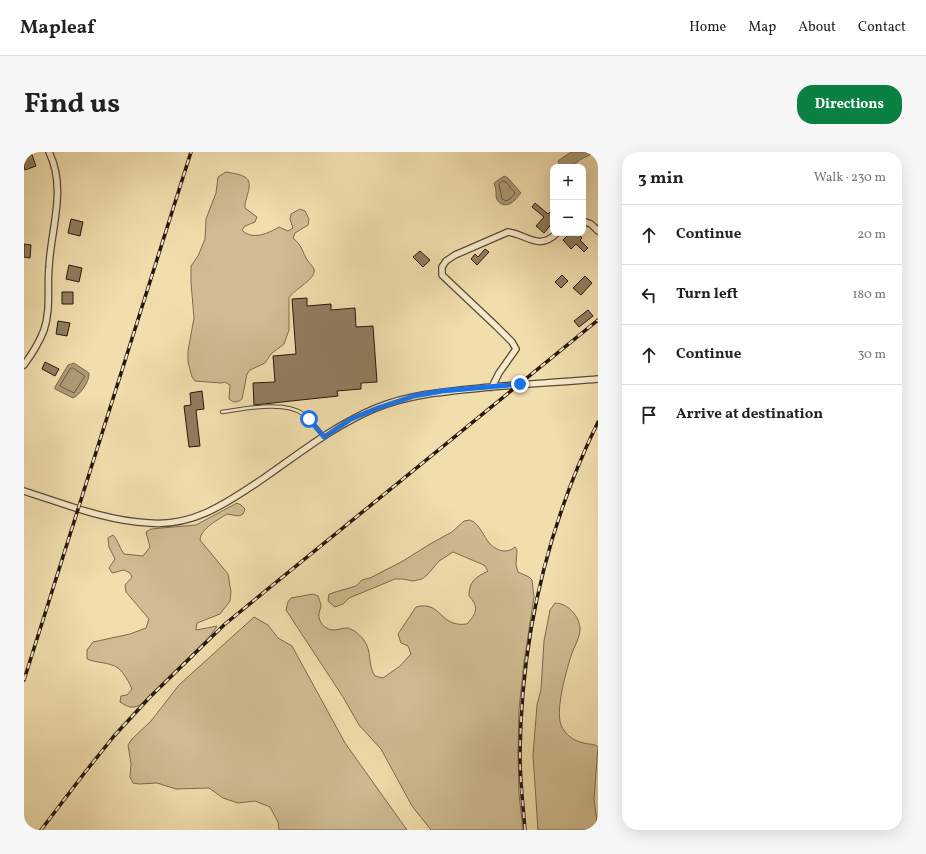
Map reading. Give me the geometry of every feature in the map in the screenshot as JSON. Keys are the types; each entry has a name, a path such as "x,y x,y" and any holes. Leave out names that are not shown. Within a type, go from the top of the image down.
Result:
{"street":[{"path":"24,365 34,352 44,331 48,311 49,266 56,217 58,188 55,171 49,152"},
{"path":"586,222 591,224 598,231"},
{"path":"492,387 516,349 512,342 442,275 442,267 446,261 455,255 508,232 517,233 538,242 548,241 554,236"},
{"path":"24,492 103,516 131,521 150,524 187,520 212,511 351,419 378,408 414,396 442,391 598,379"}],"lane":[{"path":"222,412 278,406 288,407 303,414 324,437"}],"shaded area":[{"path":"226,172 243,176 249,183 245,208 257,217 255,222 245,226 242,230 246,233 251,235 260,235 279,227 288,231 293,228 290,219 291,214 300,209 305,211 309,219 308,225 295,233 293,238 300,245 314,269 314,273 309,280 289,298 289,330 284,344 271,354 265,363 250,370 247,374 242,399 236,402 229,399 230,385 225,382 195,381 192,377 188,362 188,351 194,318 191,266 198,256 205,239 206,219 216,193 218,177"},
{"path":"237,503 245,509 243,514 239,516 227,514 207,528 203,532 200,540 228,574 231,592 230,601 220,614 197,623 196,630 217,626 211,635 140,705 130,707 125,705 120,702 121,696 127,695 132,689 122,672 114,666 87,659 87,650 93,642 130,634 146,628 149,619 126,592 125,585 132,577 130,573 124,570 112,573 109,568 115,559 109,547 108,538 113,535 124,554 143,556 150,547 146,532 151,529 196,525"},
{"path":"470,520 479,527 490,544 496,548 505,551 515,547 517,550 516,565 518,572 532,580 534,597 524,662 519,709 519,794 523,830 431,830 412,806 381,749 359,725 343,697 286,610 288,602 291,598 313,594 318,596 321,605 319,617 322,624 331,630 348,628 357,633 363,639 368,648 371,667 375,676 383,678 400,666 411,654 408,646 401,643 398,634 416,607 431,607 451,622 467,624 473,617 476,610 474,603 469,596 470,587 474,580 488,571 484,565 453,552 439,561 422,579 413,581 395,579 349,598 343,604 335,607 328,601 329,594 356,586 362,580 370,578 403,561 452,532 464,521"},
{"path":"555,603 569,608 576,616 580,629 562,689 559,709 561,725 570,737 580,742 598,747 594,799 598,830 538,830 533,755 537,705 541,690 544,641 550,610"},
{"path":"254,617 268,625 278,638 292,646 345,743 407,830 279,830 278,822 270,807 255,801 238,803 223,798 209,788 176,789 157,783 133,783 130,777 131,764 128,745 132,739 151,721 179,685"}],"water":[{"path":"571,152 596,152 581,159 575,164 560,164 558,161"},
{"path":"504,176 508,178 521,193 515,200 506,205 498,201 494,183"},
{"path":"74,363 89,373 89,376 79,394 73,398 55,389 55,387 68,365"}],"building":[{"path":"31,152 36,166 25,170 24,154"},
{"path":"535,203 548,214 550,212 550,226 544,233 536,226 544,217 532,207"},
{"path":"71,219 83,222 80,236 68,233"},
{"path":"567,236 580,236 582,238 580,240 588,248 584,252 576,244 571,249 563,240"},
{"path":"24,244 31,245 30,258 24,257"},
{"path":"485,249 489,252 477,265 471,259 475,254 478,257"},
{"path":"420,251 430,260 423,267 413,257"},
{"path":"69,265 82,268 79,282 66,279"},
{"path":"562,275 568,281 561,288 555,282"},
{"path":"585,276 592,283 581,295 573,288"},
{"path":"62,292 73,292 73,304 62,304"},
{"path":"307,298 307,306 331,304 331,310 355,308 356,327 373,326 377,382 361,383 361,389 337,391 338,396 254,405 253,383 275,382 273,356 296,354 292,299"},
{"path":"588,310 593,316 579,327 574,321"},
{"path":"58,321 70,323 67,336 56,334"},
{"path":"45,362 59,369 55,376 42,369"},
{"path":"202,391 204,409 196,410 200,446 189,447 184,406 191,405 190,393"}],"railway":[{"path":"24,680 191,152"},
{"path":"41,830 114,736 149,698 225,624 598,320"},
{"path":"525,830 520,755 525,668 532,625 540,584 551,542 564,502 598,422"}],"route":[{"path":"309,419 324,437 351,419 414,396 442,391 520,384"}]}
